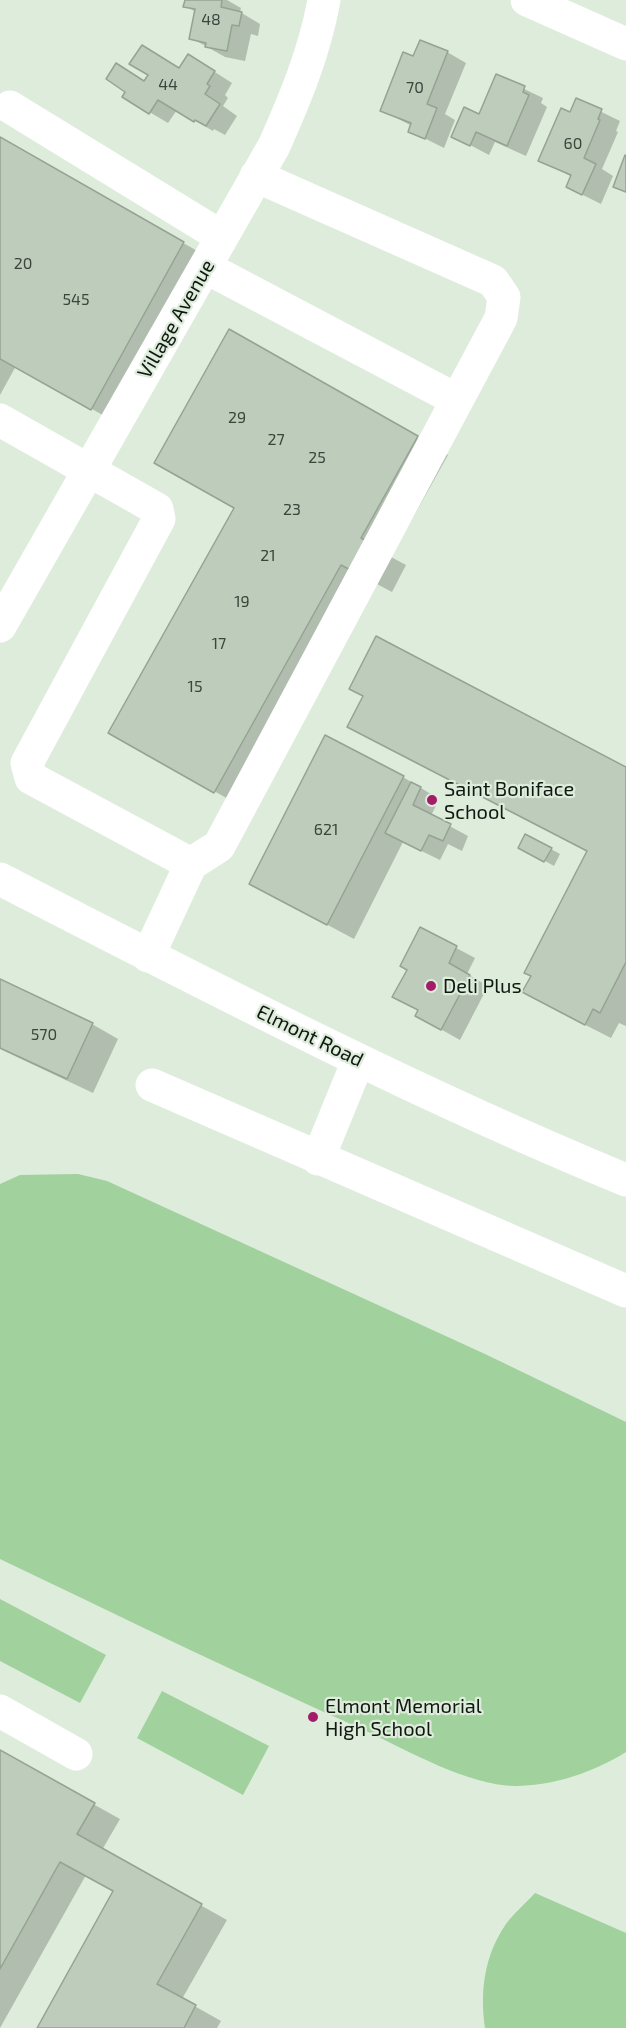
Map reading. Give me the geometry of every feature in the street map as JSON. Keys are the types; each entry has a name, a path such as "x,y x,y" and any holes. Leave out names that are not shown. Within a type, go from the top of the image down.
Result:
{"street":[{"name":"Village Avenue","path":"0,626 274,146 309,59 324,0"},
{"path":"527,0 626,44"},
{"path":"10,107 222,237"},
{"path":"148,956 191,864 219,846 501,318 504,297 493,281 256,176"},
{"path":"205,267 457,400"},
{"path":"0,420 157,509 159,519 27,763 31,777 191,864"},
{"name":"Elmont Road","path":"0,879 358,1061 572,1158 626,1180"},
{"path":"318,1159 358,1061"},
{"path":"152,1085 626,1292"},
{"path":"0,1711 76,1754"}],"green space":[{"path":"78,1174 107,1181 485,1354 626,1422 626,1752 587,1772 544,1784 515,1786 478,1780 419,1757 0,1559 0,1184 20,1175"},
{"path":"0,1599 106,1655 80,1703 0,1661"},
{"path":"162,1691 269,1746 243,1795 137,1738"},
{"path":"535,1893 626,1933 626,2028 485,2028 483,2001 488,1961 506,1924"}],"building":[{"path":"185,0 222,0 221,7 242,12 239,26 232,25 227,51 205,47 206,43 189,39 195,9 183,7"},
{"path":"420,40 448,51 427,104 437,108 425,139 408,132 411,123 380,111 403,52 413,56"},
{"path":"142,45 179,68 188,54 215,71 207,84 210,86 205,94 220,104 206,126 195,120 194,122 158,100 149,114 122,97 125,92 106,79 116,63 144,81 148,75 129,64"},
{"path":"496,74 525,86 523,92 529,95 507,146 476,132 470,146 451,137 464,107 479,114"},
{"path":"576,98 602,109 598,119 600,120 584,158 596,164 582,195 566,187 571,175 538,161 561,108 570,112"},
{"path":"0,137 184,242 91,410 0,359"},
{"path":"626,156 626,192 613,187"},
{"path":"229,329 418,436 361,538 376,546 360,575 341,565 214,793 108,733 234,508 154,463"},
{"path":"376,636 626,767 626,962 600,1013 593,1009 585,1025 522,992 531,976 524,973 587,851 347,727 363,696 349,689"},
{"path":"325,735 404,776 327,925 249,884"},
{"path":"411,782 421,787 413,805 451,824 443,841 429,835 421,851 385,833"},
{"path":"525,834 552,848 544,862 518,848"},
{"name":"Deli Plus","path":"420,927 457,946 449,963 470,975 441,1030 415,1016 418,1010 392,997 407,970 400,966"},
{"path":"0,979 93,1023 67,1079 0,1048"},
{"path":"0,1750 95,1803 77,1834 202,1904 157,1984 196,2005 184,2028 37,2028 113,1891 60,1862 0,1969"}],"place":[{"name":"Saint Boniface School","path":"432,800"},
{"name":"Deli Plus","path":"431,986"},
{"name":"Elmont Memorial High School","path":"313,1717"}]}
